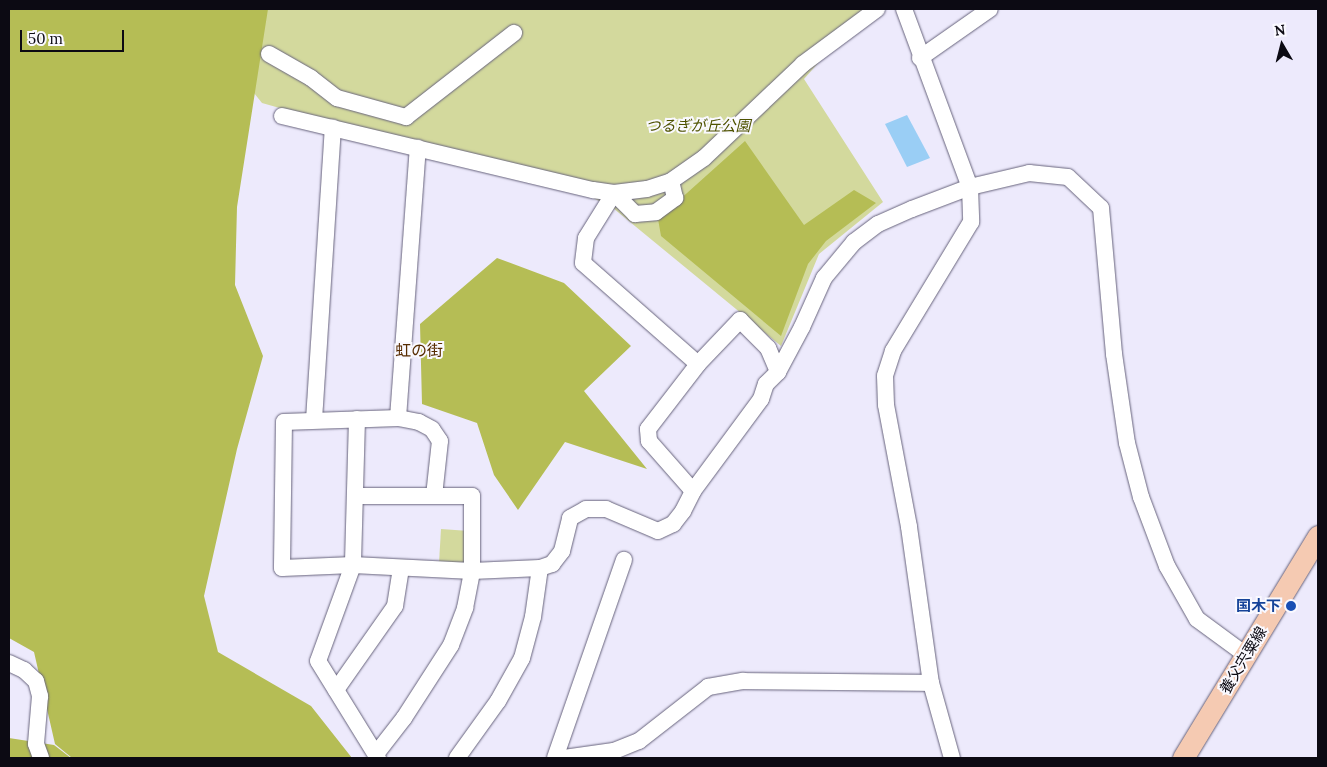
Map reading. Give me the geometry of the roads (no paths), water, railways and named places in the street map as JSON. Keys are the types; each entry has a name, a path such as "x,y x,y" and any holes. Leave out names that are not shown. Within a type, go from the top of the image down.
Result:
{"main road":[{"name":"養父宍粟線","path":"1182,758 1318,536"}],"street":[{"path":"282,116 614,193 647,189 671,181 704,158 803,64 877,9"},
{"path":"904,9 920,58 970,187 971,222 893,351 885,376 886,405 909,527 931,683 952,758"},
{"path":"920,58 990,9"},
{"path":"269,54 311,78 337,98 406,117 514,33"},
{"path":"314,420 333,128"},
{"path":"398,418 418,148"},
{"path":"434,496 440,441 432,429 419,422 398,418 284,422 282,568 354,565 401,569 472,571 540,568 552,564 562,551 570,518 577,512 606,510 658,531 673,524 693,491 761,399 766,384 778,372 824,278 854,242 878,224 970,187 1029,173 1051,173 1068,177 1101,208 1114,354 1127,443 1141,497 1167,566 1197,619 1246,655"},
{"path":"614,193 634,214 656,212 675,198 671,181"},
{"path":"614,193 586,238 584,264 698,364"},
{"path":"693,491 649,441 648,429 698,364 740,320 768,348 778,372"},
{"path":"355,496 472,496 472,571 465,608 451,645 377,756 318,661 322,644 354,565 356,419"},
{"path":"555,758 624,560"},
{"path":"456,758 498,701 522,658 533,617 540,568"},
{"path":"336,690 395,606 401,569"},
{"path":"9,663 24,670 36,681 40,696 36,744 40,758"},
{"path":"564,758 614,751 639,741 708,687 742,681 931,683"}],"water":[{"path":"907,115 930,158 907,167 885,124"}],"place":[{"name":"国木下","path":"1291,606"}],"district":[{"name":"虹の街","path":"419,350"}],"park label":[{"name":"つるぎが丘公園","path":"698,126"}]}
